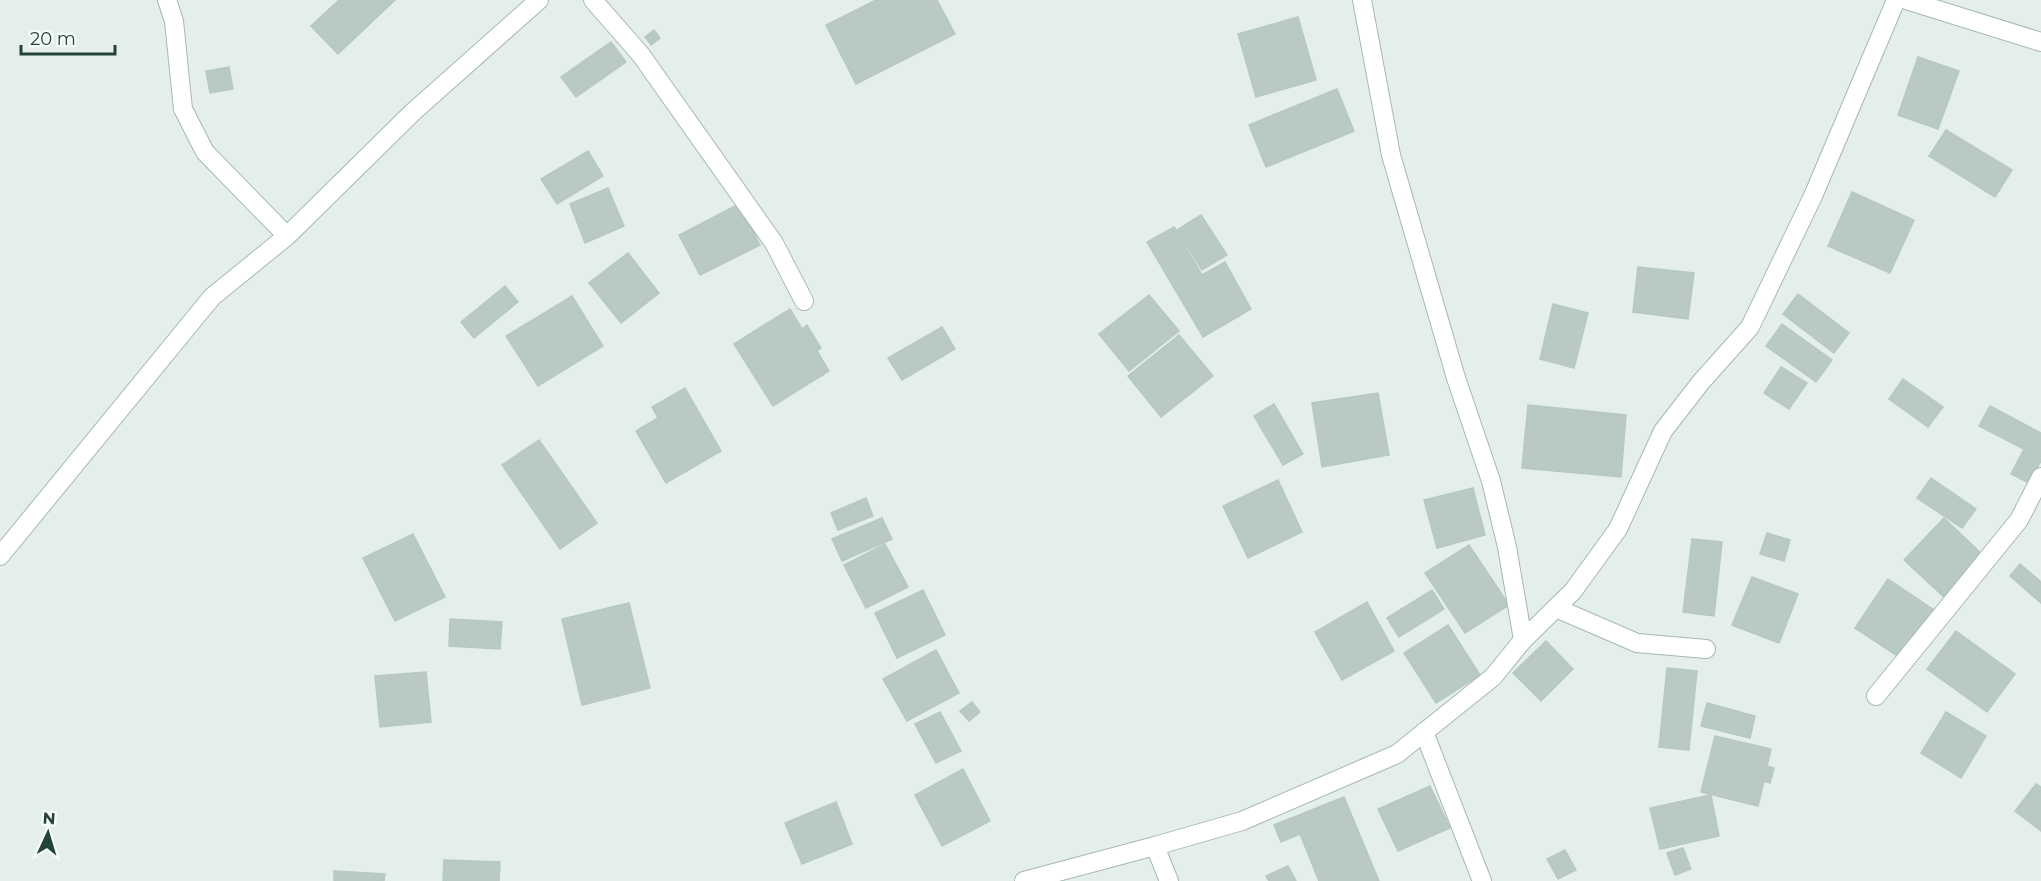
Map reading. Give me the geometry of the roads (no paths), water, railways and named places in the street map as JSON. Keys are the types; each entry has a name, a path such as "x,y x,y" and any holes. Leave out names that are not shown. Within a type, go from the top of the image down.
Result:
{"street":[{"path":"167,0 174,21 183,109 205,152 287,236"},
{"path":"0,556 212,297 287,236 413,112 539,0"},
{"path":"593,0 641,55 774,243 804,301"},
{"path":"1362,0 1391,155 1456,378 1491,481 1507,547 1522,640"},
{"path":"1024,881 1207,832 1252,816 1397,754 1493,677 1522,640 1579,583 1618,529 1663,432 1701,382 1750,327 1813,196 1896,0"},
{"path":"1906,0 2041,42"},
{"path":"1876,696 2019,520 2041,477"},
{"path":"1556,608 1637,643 1706,648"},
{"path":"1424,732 1482,881"},
{"path":"1155,846 1169,881"}]}
